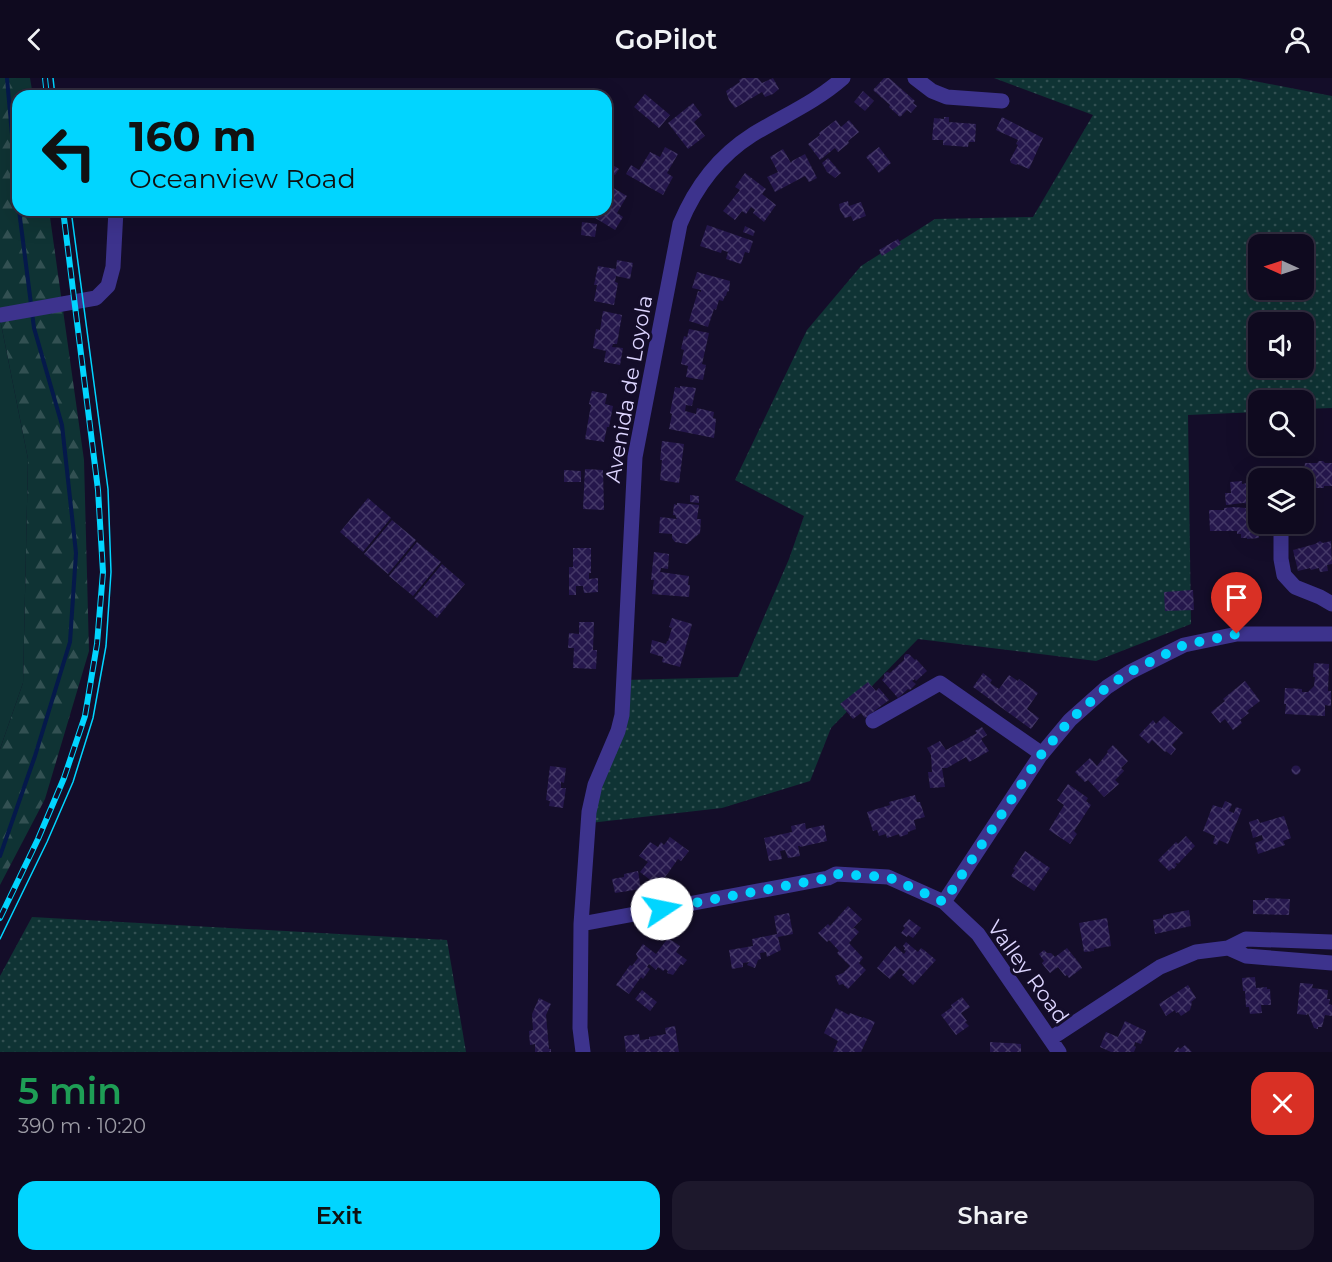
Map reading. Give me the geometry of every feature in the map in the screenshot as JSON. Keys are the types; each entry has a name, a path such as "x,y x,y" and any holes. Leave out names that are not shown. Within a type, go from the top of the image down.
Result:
{"street":[{"name":"Avenida de Loyola","path":"583,1052 580,1028 581,924 589,812 595,785 622,715 634,457 680,224 686,209 708,174 722,158 751,136 828,91 843,78"},
{"path":"915,78 932,91 947,97 1002,101"},
{"path":"0,315 96,298 108,286 113,267 116,216"},
{"path":"1281,534 1281,559 1284,575 1295,587 1332,604"},
{"path":"944,902 1042,754 1070,720 1107,687 1130,672 1184,645 1237,634 1332,634"},
{"path":"873,721 940,683 1042,754"},
{"name":"Valley Road","path":"581,924 828,878 836,874 888,877 944,902 978,934 1059,1052"},
{"path":"1050,1039 1160,967 1196,952 1228,948 1246,939 1332,942"},
{"path":"1228,948 1246,956 1332,963"}],"green space":[{"path":"0,78 30,78 32,90 12,90 12,216 50,216 84,460 89,651 45,799 0,885 0,749 23,683 28,459 0,319"},
{"path":"994,78 1239,78 1332,96 1332,408 1314,409 1314,390 1248,390 1248,412 1188,415 1191,624 1096,661 918,639 831,728 810,781 722,808 581,824 618,731 623,680 738,677 789,559 804,516 735,480 807,330 861,266 935,219 1033,217 1093,115"},
{"path":"0,319 28,459 23,683 0,749"},
{"path":"32,917 447,940 466,1052 0,1052 0,976"}],"building":[{"path":"742,78 758,78 762,83 773,78 779,89 765,97 762,92 735,108 726,91 740,82"},
{"path":"884,78 889,78 915,101 913,103 917,106 911,113 907,110 900,117 873,90"},
{"path":"863,91 874,101 865,111 854,102"},
{"path":"645,94 670,115 659,128 634,107"},
{"path":"693,103 702,115 694,122 705,136 688,149 668,123"},
{"path":"944,117 949,117 949,122 976,124 975,142 969,142 968,147 943,145 943,140 932,140 934,118 944,119"},
{"path":"1002,117 1043,138 1029,169 1011,163 1010,160 1018,145 1016,144 1018,140 996,130"},
{"path":"836,120 841,127 849,120 859,132 838,152 835,148 820,160 808,144"},
{"path":"665,147 678,154 667,173 673,177 663,195 626,174 631,165 639,170 650,152 660,157"},
{"path":"879,147 891,163 879,173 866,157"},
{"path":"783,149 791,163 805,154 817,178 809,182 805,176 775,192 767,177 778,172 770,157"},
{"path":"828,158 841,173 835,178 827,172 822,163"},
{"path":"612,165 619,169 615,175 612,173"},
{"path":"745,173 766,189 762,194 776,205 764,222 753,213 755,210 751,207 746,214 742,211 735,220 723,211 740,190 735,187"},
{"path":"612,187 627,196 617,213 623,217 615,230 592,216 612,216"},
{"path":"848,201 849,206 861,202 866,216 853,221 851,216 845,218 839,204"},
{"path":"582,222 597,224 595,237 581,235"},
{"path":"707,225 753,241 749,253 745,252 741,264 726,259 728,252 722,250 721,253 700,246"},
{"path":"745,226 755,231 753,236 743,232"},
{"path":"898,239 901,244 882,256 879,250"},
{"path":"617,260 633,263 630,279 616,276 615,282 618,283 614,305 594,301 597,285 594,285 598,266 616,269"},
{"path":"697,272 730,281 729,291 723,301 719,300 708,327 689,321 698,291 701,292 701,290 692,288"},
{"path":"603,311 622,315 617,344 613,344 612,347 623,348 620,365 604,362 606,351 593,348 596,329 600,330"},
{"path":"689,329 709,333 702,364 706,365 703,380 686,377 688,366 681,364 684,350 681,349 684,336 687,337"},
{"path":"680,386 696,388 692,406 686,405 685,411 696,414 697,408 714,412 713,418 716,419 714,438 669,429 675,387 680,388"},
{"path":"592,391 607,394 605,404 613,406 604,442 585,439"},
{"path":"662,441 684,444 679,483 660,480"},
{"path":"1323,461 1332,463 1332,486 1314,488 1314,468 1304,468 1305,463"},
{"path":"585,469 603,470 604,510 583,509"},
{"path":"564,470 581,471 581,482 564,482"},
{"path":"1230,482 1248,483 1248,504 1226,505 1225,493 1231,493"},
{"path":"690,495 699,496 699,503 690,502"},
{"path":"368,498 391,518 363,552 340,532"},
{"path":"677,503 699,505 697,519 701,519 700,533 687,544 675,542 672,534 659,533 660,517 677,519 673,515 674,504 677,505"},
{"path":"1224,508 1246,508 1248,534 1259,534 1259,538 1241,538 1241,534 1237,534 1237,531 1210,531 1209,510 1224,510"},
{"path":"392,520 416,540 388,574 364,554"},
{"path":"1320,541 1323,543 1331,541 1332,564 1327,565 1328,571 1320,572 1319,568 1311,570 1310,568 1298,571 1293,550"},
{"path":"417,542 441,562 413,596 389,576"},
{"path":"573,548 591,548 589,579 598,578 598,592 584,593 583,586 576,586 576,595 569,595 569,567 573,567"},
{"path":"654,552 669,554 668,569 661,568 660,572 689,576 689,597 652,594"},
{"path":"442,564 465,584 437,618 414,598"},
{"path":"1193,590 1194,610 1165,611 1164,592"},
{"path":"672,618 692,624 680,667 662,662 663,657 650,653 652,640 666,644 668,641"},
{"path":"579,622 594,622 593,650 597,650 596,669 573,668 574,648 568,648 569,633 579,634"},
{"path":"906,654 916,659 927,671 916,681 915,679 912,681 916,684 898,698 882,680 884,674 890,673 904,660"},
{"path":"1314,663 1329,664 1328,691 1331,691 1331,706 1325,705 1325,716 1285,714 1285,688 1302,689 1302,692 1308,692 1314,686"},
{"path":"983,673 992,680 990,683 999,689 1009,675 1018,681 1019,679 1038,693 1027,709 1039,718 1031,729 973,687"},
{"path":"1245,681 1260,701 1247,711 1249,713 1240,720 1242,723 1233,730 1225,719 1220,723 1211,712"},
{"path":"868,682 876,691 879,688 889,700 865,718 861,713 853,719 840,704"},
{"path":"1164,716 1183,733 1172,745 1176,749 1171,755 1152,740 1149,744 1139,735 1153,720 1156,724"},
{"path":"982,727 987,735 981,739 989,751 969,762 966,757 947,768 942,768 945,787 930,788 928,772 932,772 931,755 927,748 940,741 946,750 977,733 975,731"},
{"path":"1113,745 1128,761 1121,768 1124,771 1115,780 1119,784 1104,797 1088,780 1085,782 1075,772 1090,758 1097,766"},
{"path":"550,766 566,768 564,783 561,782 561,788 566,788 563,808 549,806 550,801 546,800"},
{"path":"1296,766 1300,770 1296,774 1292,770"},
{"path":"1068,784 1088,798 1086,801 1091,805 1074,831 1077,834 1070,844 1049,830 1064,805 1057,800"},
{"path":"915,795 925,817 914,820 916,829 900,837 899,834 887,838 886,834 879,836 877,830 873,831 867,812 890,805 889,802"},
{"path":"1225,801 1232,804 1229,811 1234,813 1236,807 1242,809 1228,844 1219,840 1217,845 1213,843 1215,836 1203,831 1213,805 1222,808"},
{"path":"1284,816 1291,838 1283,841 1285,845 1258,854 1255,843 1263,840 1262,835 1253,838 1249,822 1258,819 1260,823"},
{"path":"805,823 806,829 824,825 827,841 798,846 800,856 788,858 785,850 780,851 782,859 769,861 764,838 792,832 791,826"},
{"path":"1186,836 1195,846 1178,864 1175,864 1177,865 1174,869 1169,871 1158,860 1176,842 1178,844"},
{"path":"670,837 689,851 681,861 678,859 663,880 658,877 654,883 640,872 648,862 639,856 650,842 658,847 661,842 664,845"},
{"path":"1025,851 1050,868 1034,891 1011,876"},
{"path":"638,871 641,889 615,893 612,879"},
{"path":"1265,898 1290,899 1289,915 1253,914 1253,900 1265,900"},
{"path":"848,906 862,919 852,929 855,928 859,932 849,943 863,958 859,963 866,970 848,989 843,984 839,985 835,976 843,973 850,966 837,953 839,951 829,940 827,942 818,933 828,924 830,926"},
{"path":"1189,910 1191,926 1155,934 1153,920 1163,918 1163,915"},
{"path":"789,913 793,934 778,937 781,950 767,957 766,952 760,953 761,959 758,960 755,968 747,965 749,962 743,963 743,967 732,969 729,950 753,946 752,939 777,934 774,916"},
{"path":"1107,918 1111,946 1084,952 1079,923"},
{"path":"909,919 921,928 913,938 901,933"},
{"path":"668,938 680,946 676,952 687,960 673,975 667,973 665,969 663,971 658,967 656,970 649,964 647,967 650,969 629,994 616,985 638,958 636,954 643,944 656,954"},
{"path":"906,942 918,952 921,948 936,960 913,985 902,975 905,972 900,968 890,979 877,968 895,946 904,954 906,951 903,946"},
{"path":"1067,948 1082,968 1069,978 1058,967 1050,973 1042,963 1044,961 1039,954 1044,950 1055,957"},
{"path":"1255,977 1256,988 1270,989 1271,1005 1261,1005 1262,1013 1250,1014 1249,1007 1246,1007 1242,978"},
{"path":"1300,983 1313,984 1312,988 1328,990 1327,999 1330,999 1329,1004 1332,1005 1332,1016 1325,1015 1322,1027 1318,1029 1314,1028 1308,1013 1307,1015 1297,1014"},
{"path":"1188,985 1196,998 1191,1002 1190,1010 1181,1016 1175,1010 1166,1016 1159,1004"},
{"path":"642,990 657,1002 650,1011 635,999"},
{"path":"962,997 970,1007 961,1013 969,1026 956,1035 941,1015"},
{"path":"539,998 551,1004 546,1015 551,1052 535,1052 535,1044 530,1045 529,1031 533,1030 532,1014"},
{"path":"836,1008 849,1015 850,1013 875,1022 861,1052 833,1052 838,1041 824,1033"},
{"path":"1125,1021 1146,1031 1141,1044 1135,1042 1134,1052 1111,1052 1100,1047 1106,1032 1118,1037"},
{"path":"675,1026 679,1052 626,1052 624,1036 639,1034 640,1040 649,1039 649,1037 666,1034 665,1028"},
{"path":"990,1042 1021,1044 1021,1052 990,1052"},
{"path":"1185,1045 1192,1052 1174,1052 1178,1047 1180,1049"}],"waterway":[{"path":"7,78 12,135"},
{"path":"20,216 31,304"},
{"path":"0,856 35,756 70,642 76,553 62,425 34,328 32,312"}],"tram line":[{"path":"53,78 54,90"},
{"path":"0,939 73,782 93,718 106,646 111,572 108,489 72,216"}],"railway":[{"path":"45,78 46,90"},
{"path":"0,918 64,778 85,716 97,644 103,572 98,490 64,216"}],"route":[{"path":"662,909 828,878 836,874 888,877 944,902 1040,756 1070,720 1107,687 1130,672 1184,645 1237,634"}]}
